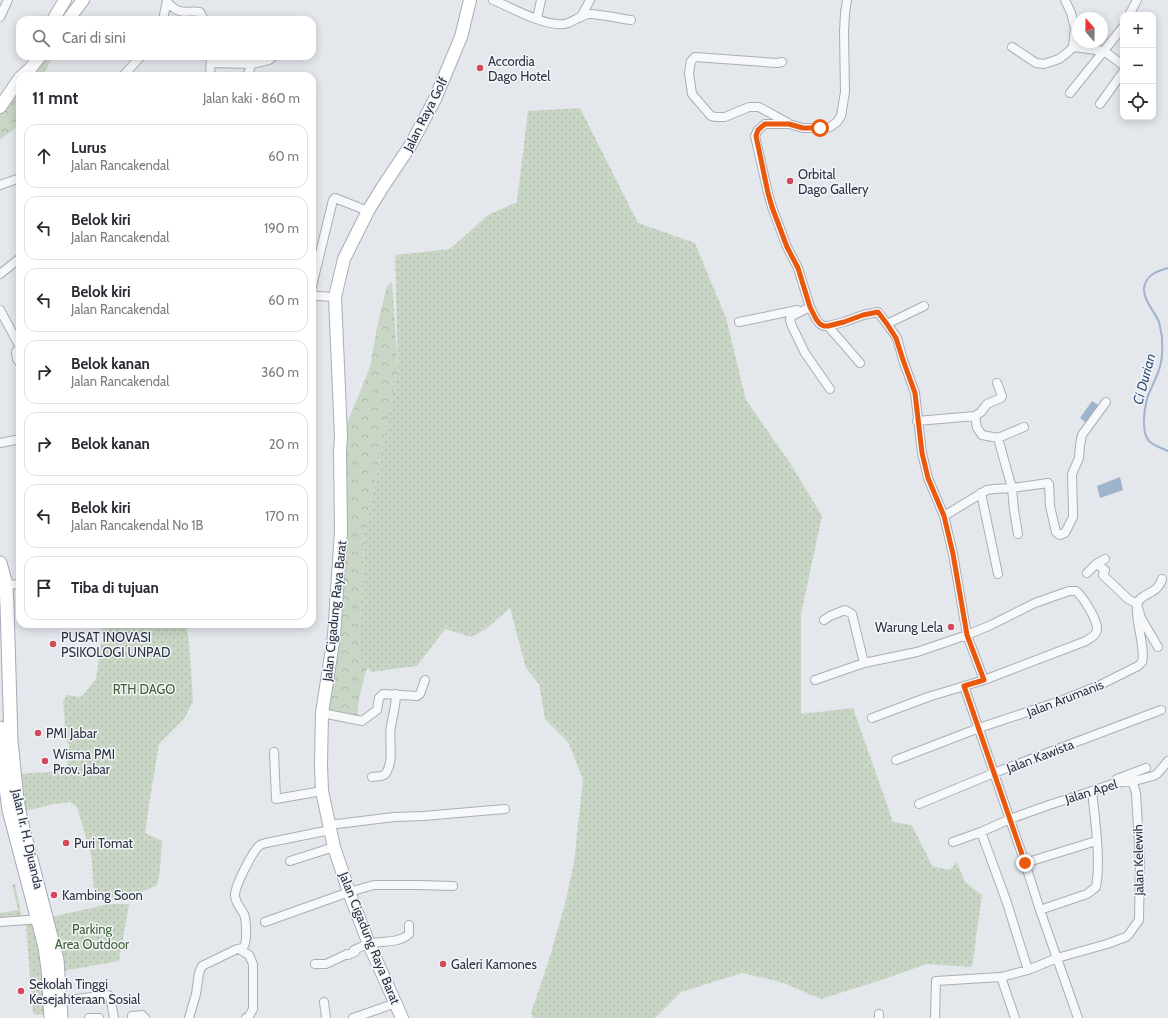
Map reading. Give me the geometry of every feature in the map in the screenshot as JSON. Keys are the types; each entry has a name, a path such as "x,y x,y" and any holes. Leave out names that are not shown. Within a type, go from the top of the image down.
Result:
{"main road":[{"name":"Jalan Ir. H. Djuanda","path":"0,563 6,584 7,605 4,666 17,800 42,919 48,964 51,1018"},
{"name":"Jalan Ir. H. Djuanda","path":"0,728 8,810 42,919 57,960 61,1018"}],"street":[{"path":"0,17 8,0"},
{"path":"55,16 65,0"},
{"path":"71,16 83,0"},
{"name":"Jalan Raya Golf","path":"366,215 385,182 410,146 436,99 461,37 470,0"},
{"path":"493,0 550,23 568,24 581,17 591,14 631,20"},
{"path":"537,19 541,0"},
{"path":"581,17 590,0"},
{"path":"782,62 777,63 695,57 691,61 689,73 692,94 711,116 725,116 749,107 759,107 789,124 803,128 830,127 837,122 841,116 845,92 844,13 847,0"},
{"path":"1065,0 1072,18"},
{"path":"1131,12 1137,0"},
{"path":"164,16 167,1"},
{"path":"167,1 177,10 183,12 197,11 200,12 202,16"},
{"path":"1070,93 1120,31"},
{"path":"1012,47 1036,63 1044,64 1059,59 1072,48"},
{"path":"1081,48 1104,51 1120,63"},
{"path":"24,72 30,60"},
{"path":"27,72 37,60"},
{"path":"127,72 137,60"},
{"path":"210,72 211,60 252,64 269,60"},
{"path":"249,72 252,64"},
{"path":"1100,104 1120,76"},
{"path":"0,107 16,84"},
{"path":"789,124 765,124 758,130 756,136 772,207 787,247 798,268 809,305 820,324 828,326 878,312 896,338 915,393 917,421 924,465 944,516 953,554 967,635 984,680"},
{"path":"0,185 16,179"},
{"path":"316,269 332,200 335,198 366,215"},
{"name":"Jalan Cigadung Raya Barat","path":"366,215 344,259 335,297 341,436 341,531 334,636 322,714 322,791 334,847 349,892 369,944 402,1018"},
{"path":"0,274 16,261"},
{"path":"316,296 335,297"},
{"path":"739,322 796,310 809,305"},
{"path":"809,305 792,316 790,319 791,324 805,353 830,389"},
{"path":"887,324 924,306"},
{"path":"0,310 16,340"},
{"path":"828,326 860,363"},
{"path":"917,421 975,416 981,412 987,404 1001,398 1002,396 997,383"},
{"path":"944,516 987,490 1049,484 1050,506 1056,532 1060,535 1064,533 1073,517 1072,474 1079,459 1082,435 1106,402"},
{"path":"975,416 977,428 982,435 998,438 1024,427"},
{"path":"998,438 1012,488 1018,534"},
{"path":"0,443 16,440"},
{"path":"981,493 998,574"},
{"path":"1087,573 1096,564 1105,559"},
{"path":"1096,564 1105,570 1103,575 1124,596 1137,604 1141,618 1158,647"},
{"path":"1137,604 1142,597 1157,589 1163,582"},
{"path":"6,584 16,584"},
{"path":"815,680 864,663 917,652 967,635 1035,603 1073,590 1082,596 1089,608 1095,621 1097,631 1094,636 1086,641 984,680 928,697 872,718"},
{"name":"Jalan Arumanis","path":"896,760 979,728 1063,700 1100,685 1138,666 1141,662 1142,654 1137,604"},
{"path":"824,620 845,610 852,614 864,663"},
{"path":"322,714 362,721 376,711 381,695 396,694 417,696 420,694 425,680"},
{"path":"964,686 1078,1018"},
{"path":"372,777 384,775 390,762 391,726 394,718 396,694"},
{"name":"Jalan Kawista","path":"919,804 994,773 1161,710"},
{"path":"274,752 276,799 322,791"},
{"name":"Jalan Apel","path":"952,842 981,832 1010,819 1115,783 1145,778 1157,774 1168,761"},
{"path":"1115,783 1118,778 1146,768"},
{"name":"Jalan Kelewih","path":"1057,958 1108,944 1126,937 1139,920 1139,845 1136,793 1132,780"},
{"path":"1040,910 1087,894 1096,887 1096,841 1092,791"},
{"path":"190,1018 199,973 202,966 243,947 245,944 246,922 244,915 236,901 235,894 245,869 258,846 330,827 394,817 505,809"},
{"path":"981,832 1006,900 1028,970"},
{"path":"1025,863 1096,841"},
{"path":"290,861 334,847"},
{"path":"265,922 349,892 374,885 453,886"},
{"path":"0,922 42,919"},
{"path":"315,964 326,964 347,954 348,955 355,952 354,950 369,944 405,938 409,934 409,925"},
{"path":"239,948 249,955 253,964 253,1009 246,1018"},
{"path":"934,1018 936,981 978,980 1001,977 1028,970 1057,958"},
{"path":"1001,977 1015,1018"},
{"path":"60,1001 108,994 110,996 114,1018"},
{"path":"324,1002 326,1018"},
{"path":"353,1018 396,1003"},
{"path":"132,1016 142,1015 145,1018"},
{"path":"89,1018 100,1018"}],"green space":[{"path":"34,60 51,60 45,72 28,72"},
{"path":"16,93 16,127 0,140 0,113"},
{"path":"580,108 638,223 695,243 726,318 746,400 790,463 822,516 801,614 801,714 853,708 893,822 912,825 932,866 950,870 957,862 965,882 982,895 972,967 927,964 821,999 781,982 742,973 681,992 655,1018 533,1018 531,1013 548,963 565,904 574,863 583,779 568,742 545,719 539,684 526,668 510,608 486,629 471,637 445,629 417,666 371,672 358,654 365,532 398,368 395,255 450,249 488,215 517,202 528,111"},
{"path":"392,282 398,368 365,532 358,654 368,667 358,704 358,720 322,713 333,634 342,436 370,367 377,327 387,286"},
{"name":"RTH DAGO","path":"103,628 187,628 189,642 193,701 184,719 159,744 145,833 162,841 160,870 157,885 131,897 106,898 94,889 91,854 77,807 70,802 25,811 17,774 67,772 69,745 63,735 65,723 63,702 67,695 81,697 96,679"},
{"path":"12,884 15,884 22,918 0,919 0,913 18,910"},
{"name":"Parking Area Outdoor","path":"109,904 129,904 119,961 63,971 51,917"},
{"path":"36,924 46,964 47,1015 33,1014 26,925"}],"water":[{"path":"1092,401 1102,407 1089,425 1080,418"},
{"path":"1120,477 1123,490 1100,498 1097,486"}],"waterway":[{"name":"Ci Durian","path":"1168,268 1153,274 1147,280 1144,288 1145,297 1159,322 1162,337 1162,359 1157,376 1147,399 1144,427 1146,437 1149,441 1168,451"}],"place":[{"name":"Accordia Dago Hotel","path":"480,68"},
{"name":"Orbital Dago Gallery","path":"790,181"},
{"name":"Warung Lela","path":"951,627"},
{"name":"PUSAT INOVASI PSIKOLOGI UNPAD","path":"53,644"},
{"name":"PMI Jabar","path":"38,733"},
{"name":"Wisma PMI Prov. Jabar","path":"45,761"},
{"name":"Puri Tomat","path":"66,843"},
{"name":"Kambing Soon","path":"54,895"},
{"name":"Galeri Kamones","path":"443,964"},
{"name":"Sekolah Tinggi Kesejahteraan Sosial","path":"21,991"}],"route":[{"path":"820,128 803,128 789,124 765,124 758,130 756,136 768,193 787,247 798,268 810,307 820,324 824,326 835,325 863,315 878,312 896,338 915,393 917,421 922,453 928,478 944,516 953,554 967,635 984,680 964,686 1025,863"}]}
